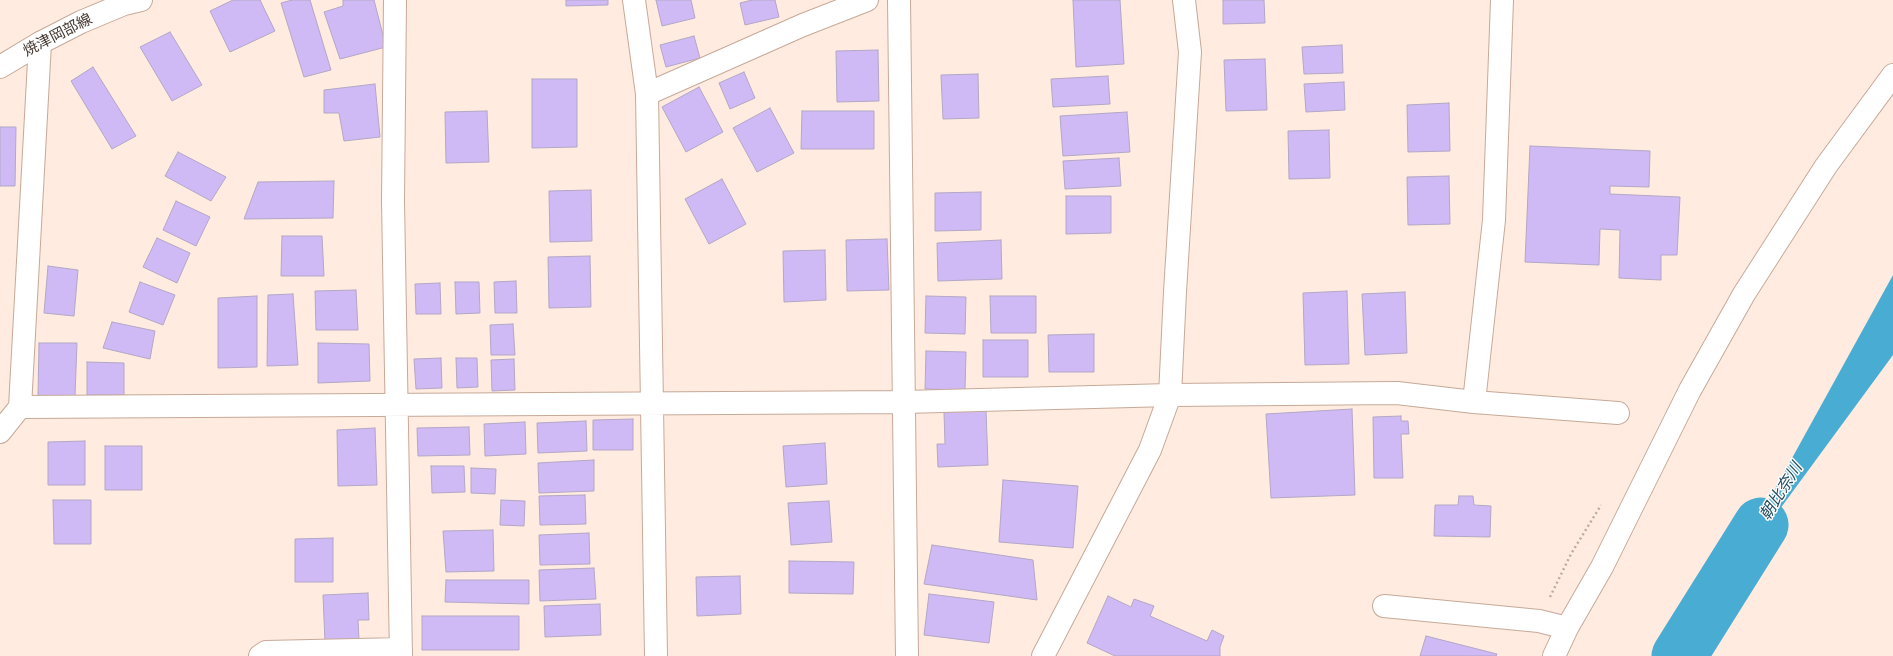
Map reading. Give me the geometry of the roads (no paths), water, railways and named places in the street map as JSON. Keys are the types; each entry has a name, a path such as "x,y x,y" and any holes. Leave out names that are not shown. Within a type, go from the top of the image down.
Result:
{"street":[{"path":"260,656 266,652 401,652 393,201 395,0"},
{"path":"634,0 647,94 656,656"},
{"path":"647,94 803,25 867,0"},
{"path":"899,0 907,656"},
{"path":"1043,656 1150,450 1170,395 1190,52 1184,0"},
{"path":"1474,402 1494,220 1502,0"},
{"name":"焼津岡部線","path":"0,67 40,43 81,22 130,1"},
{"path":"0,432 20,407 40,43"},
{"path":"1554,656 1567,628 1602,567 1690,390 1744,294 1826,166 1893,74"},
{"path":"20,407 904,402 1170,395 1397,393 1474,402 1618,413"},
{"path":"1384,606 1539,621 1567,628"}],"water":[{"path":"1893,275 1893,355 1716,596"}],"waterway":[{"name":"朝比奈川","path":"1679,656 1761,525"}]}
